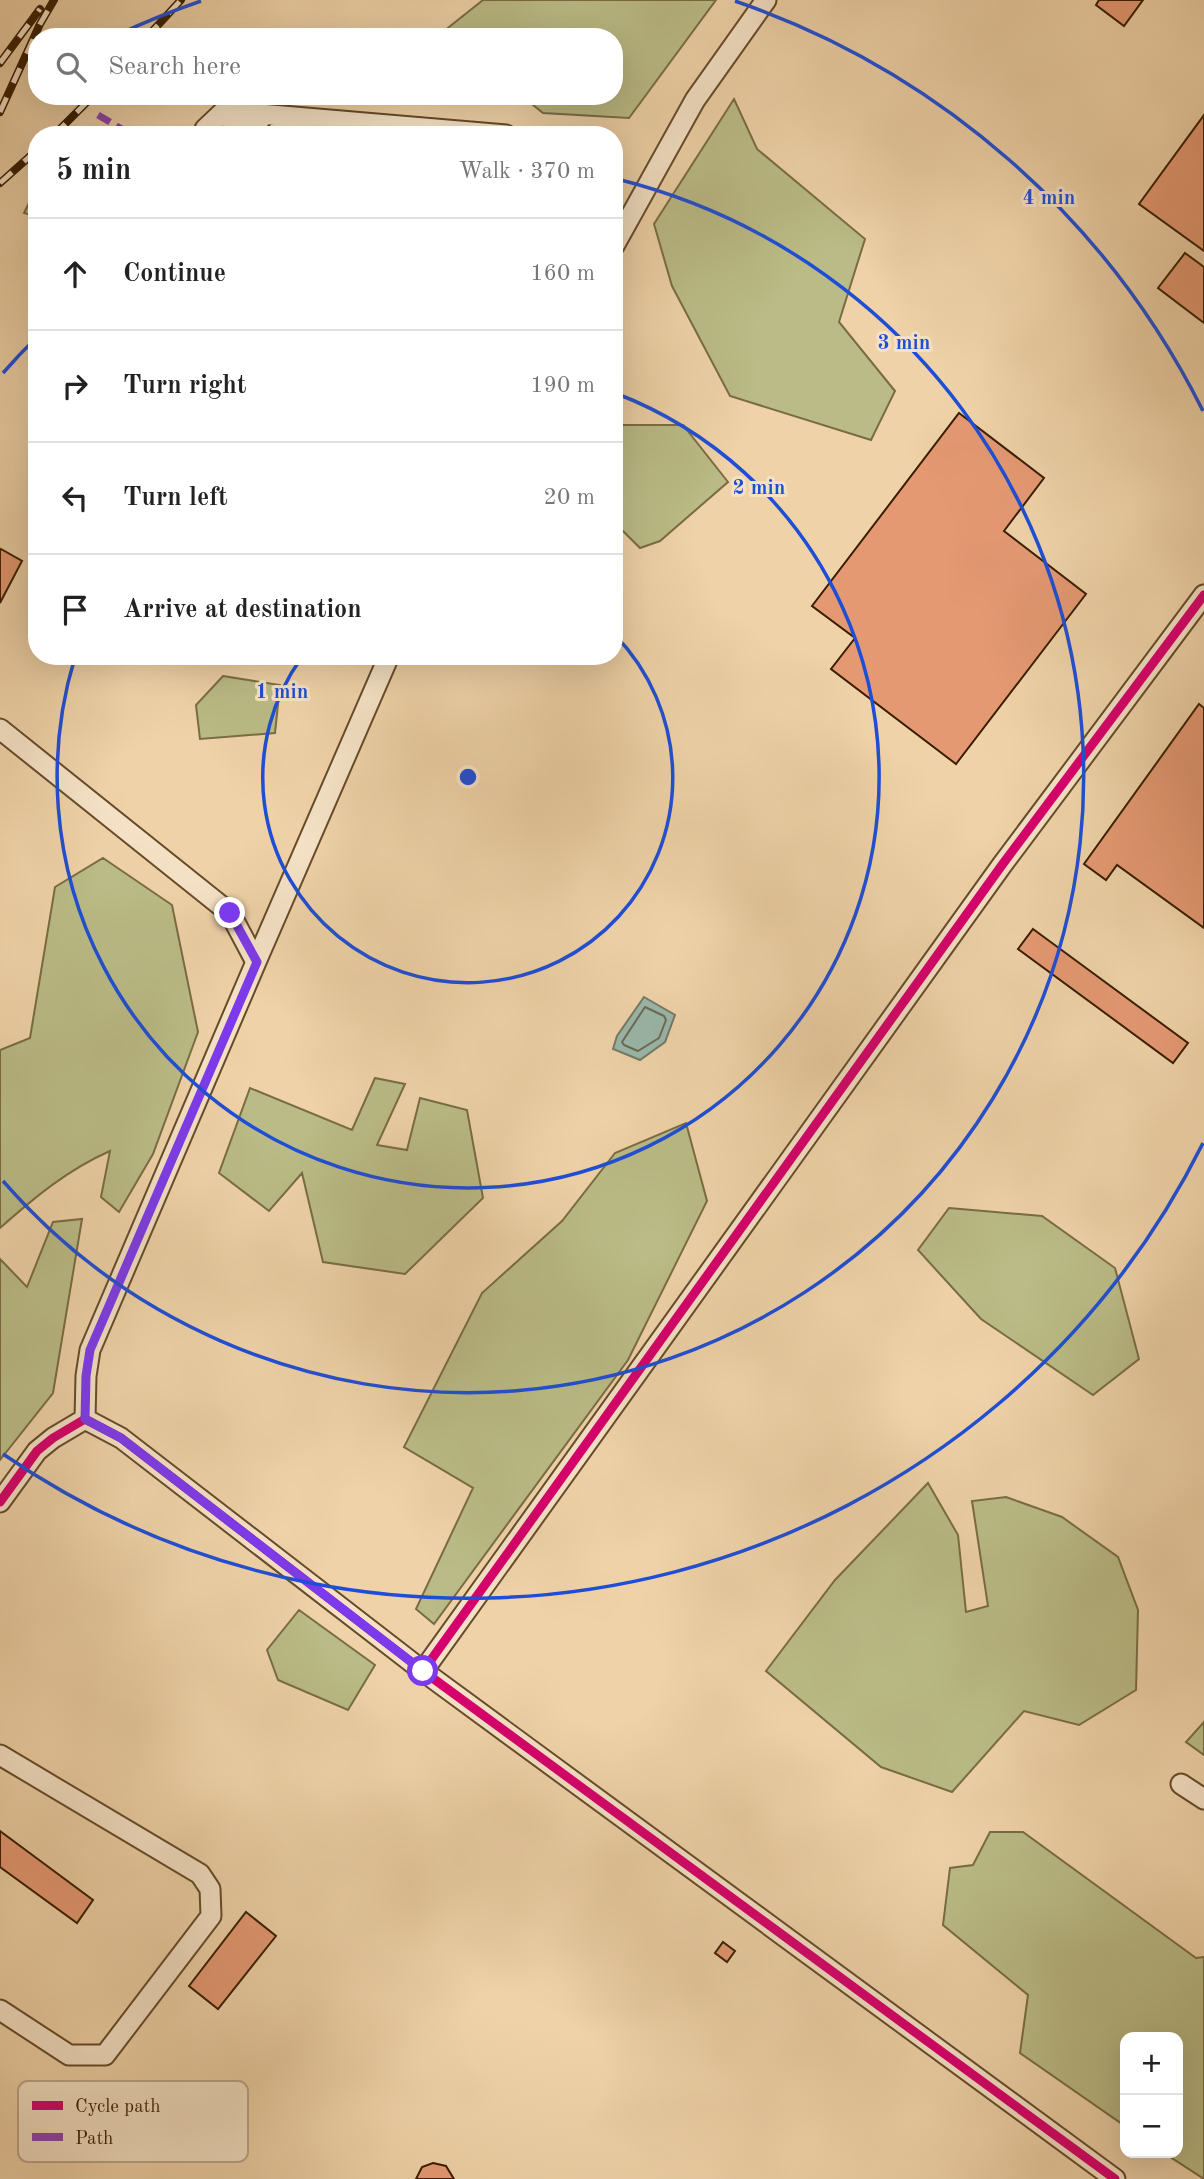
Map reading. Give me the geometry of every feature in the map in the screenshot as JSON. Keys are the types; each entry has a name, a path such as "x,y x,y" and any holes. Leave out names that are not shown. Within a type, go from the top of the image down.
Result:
{"street":[{"path":"623,230 695,100 766,0"},
{"path":"207,126 224,111 259,117"},
{"path":"234,126 259,117"},
{"path":"234,126 237,122 259,117"},
{"path":"215,126 219,121 259,117 400,126"},
{"path":"423,1671 1002,865 1204,595"},
{"path":"85,1419 86,1376 90,1350 385,665"},
{"path":"0,729 230,913 257,962"},
{"path":"85,1419 121,1438 423,1671 1115,2179"},
{"path":"0,1502 37,1451 85,1419"},
{"path":"0,1755 200,1874 209,1889 211,1916 105,2055 69,2055 0,2010"},
{"path":"1181,1784 1204,1799"}],"green space":[{"path":"483,0 716,0 629,118 543,113 533,105 623,105 623,28 448,28"},
{"path":"734,99 757,149 865,239 839,322 895,391 871,440 730,396 672,286 654,224"},
{"path":"623,425 683,425 728,482 660,541 640,548 623,531"},
{"path":"223,676 280,685 275,733 200,739 196,705"},
{"path":"103,858 172,905 198,1032 153,1154 119,1212 101,1197 110,1151 65,1176 0,1228 0,1050 30,1038 55,887"},
{"path":"375,1078 405,1084 377,1145 407,1150 420,1098 467,1110 483,1198 405,1274 323,1262 302,1173 269,1211 219,1173 250,1088 352,1130"},
{"path":"686,1123 707,1201 628,1360 434,1624 416,1609 473,1488 404,1447 482,1293 562,1221 615,1153"},
{"path":"949,1208 1042,1216 1115,1268 1139,1359 1093,1395 981,1319 918,1250"},
{"path":"82,1219 53,1393 0,1460 0,1259 27,1287 53,1222"},
{"path":"928,1483 958,1535 966,1612 988,1606 972,1501 1006,1497 1062,1517 1118,1557 1138,1610 1136,1690 1079,1725 1024,1711 952,1792 881,1767 766,1671 835,1580"},
{"path":"299,1610 375,1665 348,1710 278,1680 267,1650"},
{"path":"1204,1722 1204,1755 1186,1742"},
{"path":"990,1832 1023,1832 1196,1958 1204,1957 1204,2179 1172,2158 1183,2158 1183,2032 1120,2032 1120,2123 1020,2053 1028,1995 943,1925 950,1868 973,1865"}],"water":[{"path":"644,997 675,1015 665,1042 640,1060 613,1049 617,1036"}],"building":[{"path":"1099,0 1143,0 1124,26 1096,5"},
{"path":"1204,115 1204,251 1139,204"},
{"path":"1185,253 1204,267 1204,323 1158,288"},
{"path":"959,413 1044,478 1004,531 1086,594 956,764 831,669 855,638 812,606"},
{"path":"1,549 22,561 0,603 0,551"},
{"path":"1199,704 1204,708 1204,928 1117,865 1106,880 1084,864"},
{"path":"1033,929 1188,1043 1173,1063 1018,949"},
{"path":"0,1831 93,1900 77,1923 0,1867"},
{"path":"246,1912 276,1936 218,2009 189,1986"},
{"path":"723,1942 735,1951 727,1962 715,1953"},
{"path":"433,2163 446,2166 454,2179 416,2179 422,2167"}],"railway":[{"path":"38,28 54,0"},
{"path":"155,28 181,0"},
{"path":"0,63 40,9"},
{"path":"0,112 28,50"},
{"path":"63,126 84,105"},
{"path":"0,183 28,158"}],"marked path":[{"path":"98,115 117,126"}],"cycle path":[{"path":"423,1671 1002,865 1204,595"},
{"path":"0,1502 37,1451 85,1419 121,1438 423,1671 1115,2179"}],"route":[{"path":"230,913 257,962 90,1350 86,1376 85,1419 121,1438 423,1671"}]}
